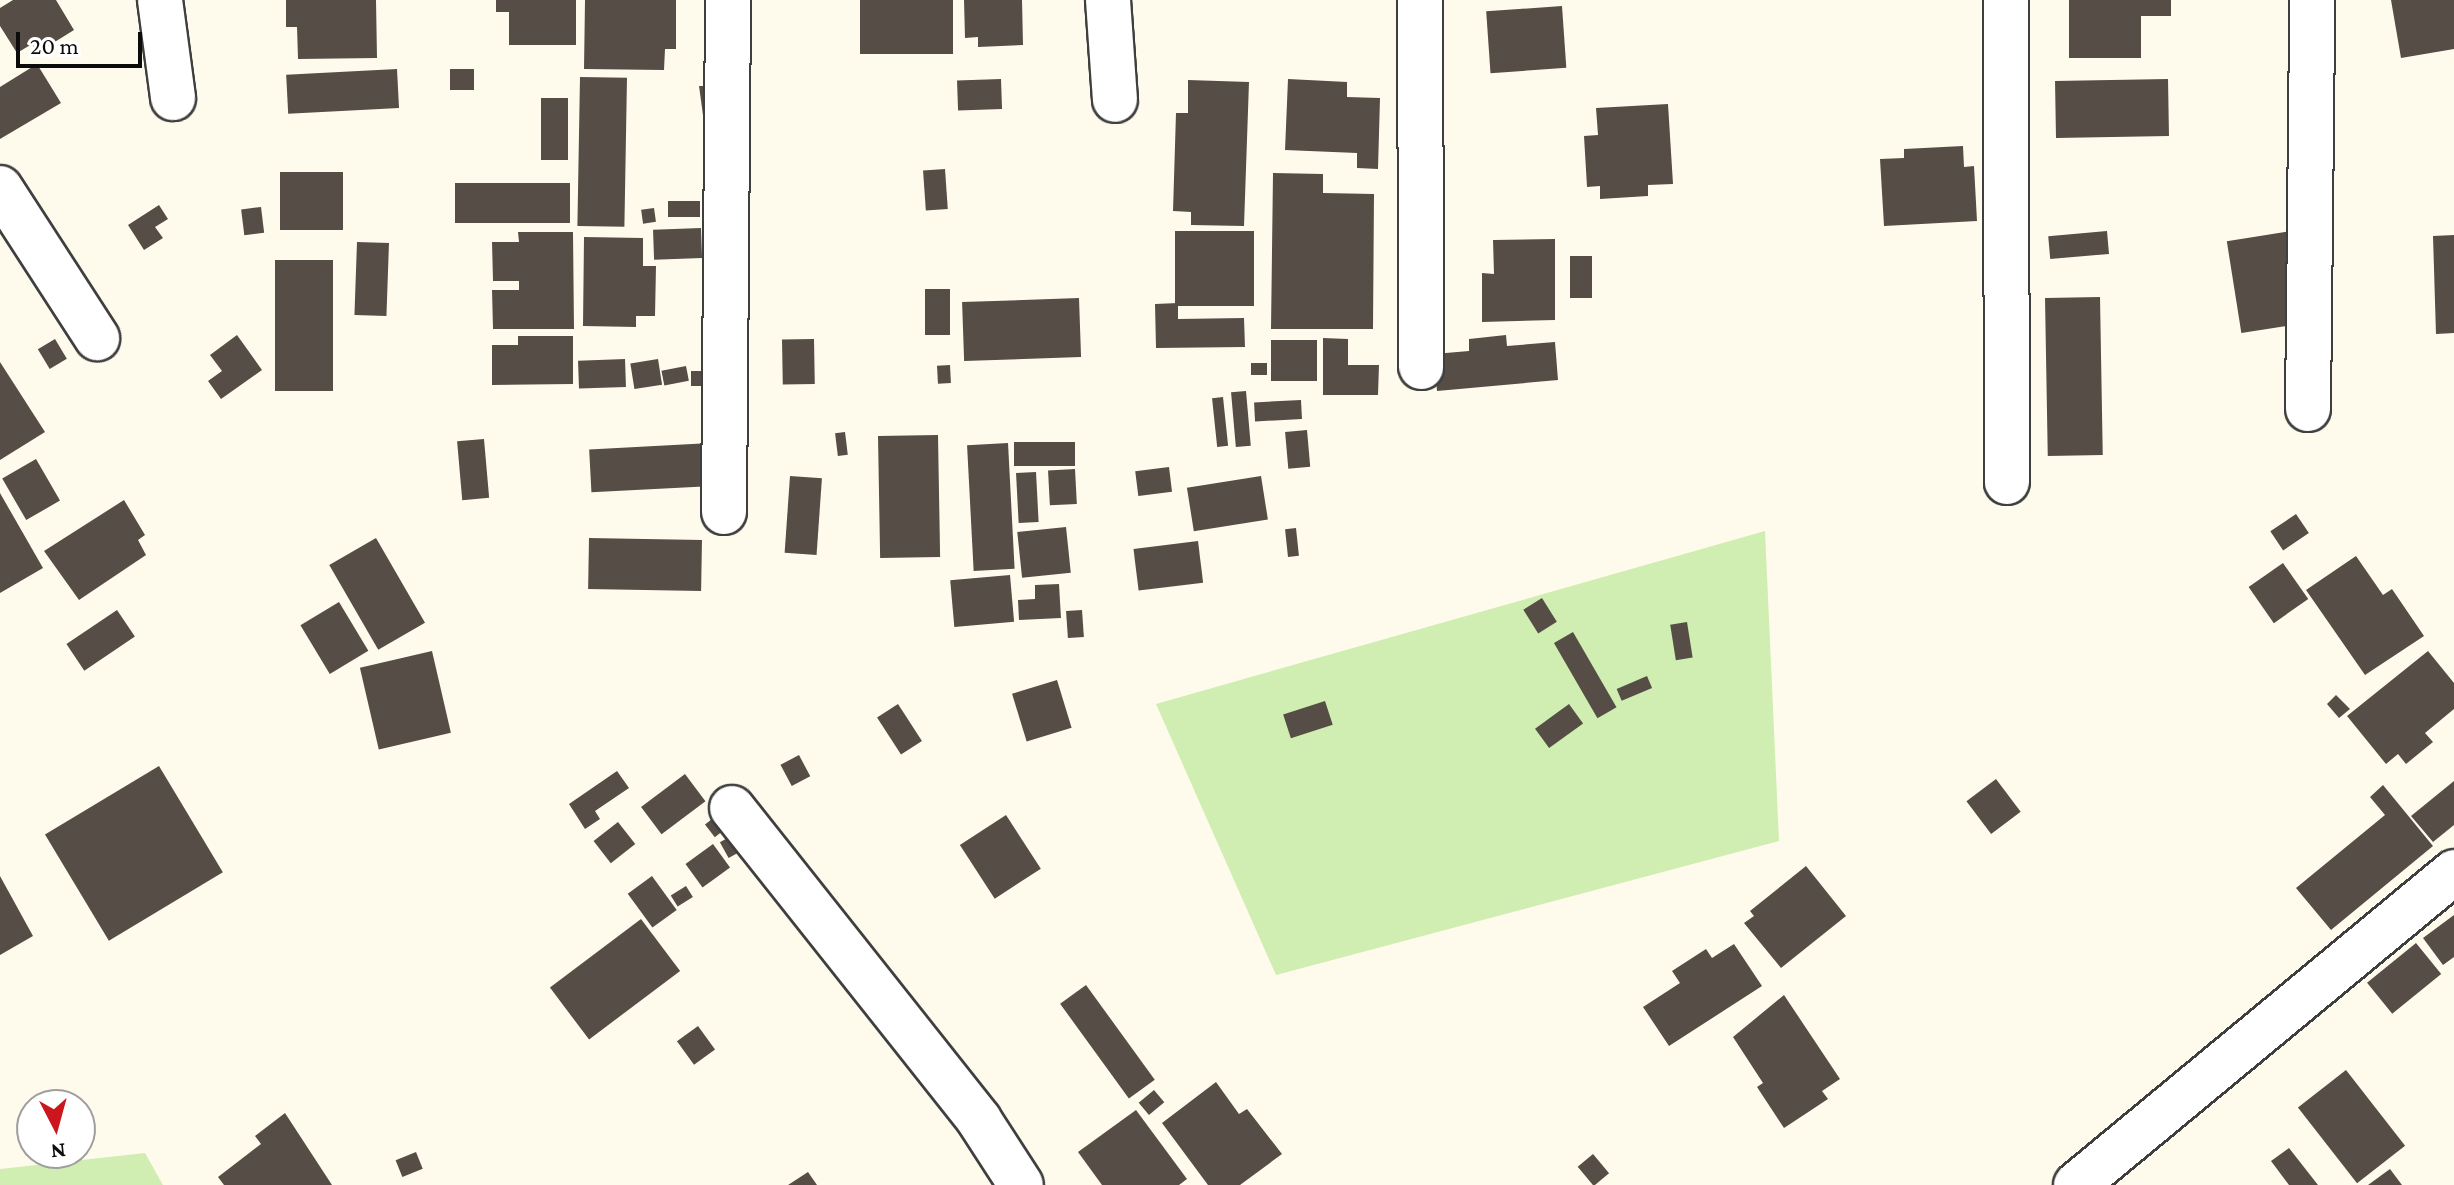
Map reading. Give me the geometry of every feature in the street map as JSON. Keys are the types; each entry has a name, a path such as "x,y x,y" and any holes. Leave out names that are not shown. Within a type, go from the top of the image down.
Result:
{"street":[{"path":"160,0 173,98"},
{"path":"724,512 728,0"},
{"path":"1108,0 1115,100"},
{"path":"1420,0 1421,367"},
{"path":"2006,0 2007,482"},
{"path":"2308,409 2312,0"},
{"path":"0,188 97,338"},
{"path":"732,808 979,1120 1021,1185"},
{"path":"2096,1178 2454,872"}],"green space":[{"path":"1765,531 1779,841 1276,975 1156,704"},
{"path":"145,1153 163,1185 0,1185 0,1169 96,1169 96,1158"}],"building":[{"path":"13,0 56,0 74,30 37,53 32,44 17,53 0,26 0,8"},
{"path":"286,0 376,0 377,58 298,59 297,27 286,27"},
{"path":"496,0 576,0 576,45 509,45 509,12 496,12"},
{"path":"585,0 676,0 676,49 665,49 664,70 584,69"},
{"path":"860,0 953,0 953,54 860,54"},
{"path":"964,0 1022,0 1023,45 978,47 978,37 965,38"},
{"path":"2069,0 2171,0 2171,16 2141,16 2141,58 2069,58"},
{"path":"2391,0 2454,0 2454,49 2401,58"},
{"path":"1562,6 1566,68 1491,73 1486,11"},
{"path":"37,64 61,103 0,139 0,87"},
{"path":"397,69 399,108 288,114 286,75"},
{"path":"450,69 474,69 474,90 450,90"},
{"path":"580,77 627,78 624,227 577,226"},
{"path":"1001,79 1002,109 958,111 957,81"},
{"path":"1288,79 1347,82 1347,97 1380,98 1378,169 1357,168 1357,153 1285,150"},
{"path":"2168,79 2169,136 2056,138 2055,81"},
{"path":"1188,80 1249,82 1244,226 1191,225 1191,212 1173,211 1176,113 1188,113"},
{"path":"699,86 717,86 718,130 705,130"},
{"path":"541,98 568,98 568,160 541,160"},
{"path":"1668,104 1673,184 1648,185 1648,196 1600,199 1600,186 1587,187 1584,136 1598,135 1596,108"},
{"path":"1963,146 1964,167 1974,166 1977,221 1884,226 1880,159 1904,158 1904,149"},
{"path":"945,169 948,209 926,210 923,171"},
{"path":"280,172 343,172 343,230 280,230"},
{"path":"1273,173 1323,174 1323,193 1374,194 1373,329 1271,329"},
{"path":"455,183 570,183 570,223 455,223"},
{"path":"668,201 700,201 700,217 668,217"},
{"path":"159,205 168,219 155,227 163,238 144,250 128,225"},
{"path":"261,207 264,233 244,235 241,209"},
{"path":"654,208 656,222 643,224 641,210"},
{"path":"701,228 702,258 654,260 653,230"},
{"path":"1175,231 1254,231 1254,306 1175,306"},
{"path":"2107,231 2109,254 2050,259 2048,236"},
{"path":"2291,231 2306,323 2241,333 2227,241"},
{"path":"518,232 573,232 574,329 493,329 492,290 519,290 519,281 493,281 492,242 519,242"},
{"path":"2454,235 2454,333 2436,334 2433,236"},
{"path":"584,237 643,238 643,266 656,266 655,316 636,316 636,327 583,326"},
{"path":"1555,239 1555,320 1482,322 1482,273 1494,274 1493,240"},
{"path":"357,242 389,243 386,316 354,315"},
{"path":"1570,256 1592,256 1592,298 1570,298"},
{"path":"275,260 333,260 333,391 275,391"},
{"path":"925,289 950,289 950,335 925,335"},
{"path":"2100,297 2103,455 2048,456 2045,298"},
{"path":"1079,298 1081,357 964,361 962,302"},
{"path":"1178,303 1178,319 1244,318 1245,347 1156,348 1155,304"},
{"path":"237,335 262,370 221,399 208,381 222,371 210,355"},
{"path":"1506,335 1507,346 1555,342 1558,380 1437,391 1434,354 1469,351 1469,339"},
{"path":"518,336 573,336 573,384 492,385 492,345 518,345"},
{"path":"1323,338 1348,339 1348,365 1379,365 1378,395 1323,395"},
{"path":"55,339 67,359 50,369 38,349"},
{"path":"814,339 815,384 783,385 782,340"},
{"path":"1271,340 1317,340 1317,381 1271,381"},
{"path":"625,359 626,387 579,389 578,361"},
{"path":"658,359 662,385 634,389 630,363"},
{"path":"0,362 45,432 0,460"},
{"path":"1251,363 1267,363 1267,375 1251,375"},
{"path":"950,365 951,383 938,384 937,366"},
{"path":"686,366 689,381 664,385 661,371"},
{"path":"691,371 703,371 703,386 691,386"},
{"path":"1246,391 1251,446 1236,447 1231,392"},
{"path":"1223,397 1228,446 1217,447 1212,398"},
{"path":"1301,400 1302,419 1255,421 1254,402"},
{"path":"1307,430 1310,467 1288,469 1285,432"},
{"path":"845,432 848,455 838,456 835,433"},
{"path":"938,435 940,557 880,558 878,436"},
{"path":"484,439 489,498 462,500 457,441"},
{"path":"1014,442 1075,442 1075,466 1014,466"},
{"path":"711,443 713,486 591,492 589,449"},
{"path":"1008,443 1015,569 974,571 967,445"},
{"path":"36,459 60,501 26,520 2,478"},
{"path":"1169,467 1172,492 1138,496 1135,471"},
{"path":"1075,469 1077,504 1050,505 1048,470"},
{"path":"1036,472 1039,522 1019,523 1016,473"},
{"path":"790,476 822,478 817,555 785,553"},
{"path":"1261,476 1268,519 1194,531 1187,488"},
{"path":"0,493 43,568 0,593"},
{"path":"124,500 145,535 138,540 146,555 79,600 44,551"},
{"path":"2296,514 2309,533 2283,550 2270,531"},
{"path":"1066,527 1071,573 1022,578 1017,532"},
{"path":"1296,528 1299,556 1288,557 1285,529"},
{"path":"376,538 425,623 378,650 329,565"},
{"path":"589,538 702,540 701,591 588,589"},
{"path":"1198,541 1203,583 1139,591 1133,549"},
{"path":"2356,556 2383,595 2392,589 2424,636 2365,675 2306,590"},
{"path":"2283,563 2308,599 2274,623 2249,587"},
{"path":"1010,575 1014,622 954,627 950,580"},
{"path":"1059,584 1061,618 1019,620 1018,600 1035,599 1035,585"},
{"path":"1542,598 1557,622 1538,633 1523,610"},
{"path":"339,602 368,651 330,674 300,625"},
{"path":"117,610 135,637 84,671 66,644"},
{"path":"1082,610 1084,637 1068,638 1066,611"},
{"path":"1687,622 1693,658 1676,660 1670,625"},
{"path":"1573,632 1616,707 1597,718 1554,643"},
{"path":"432,651 451,733 379,749 360,668"},
{"path":"2428,651 2454,683 2454,709 2425,733 2433,742 2406,764 2398,754 2386,764 2347,716"},
{"path":"1647,676 1652,688 1622,701 1617,689"},
{"path":"1057,680 1072,728 1027,742 1012,694"},
{"path":"2336,695 2350,709 2339,718 2327,704"},
{"path":"1325,701 1333,725 1291,738 1283,715"},
{"path":"898,704 922,741 901,755 877,718"},
{"path":"1569,704 1583,723 1549,748 1535,729"},
{"path":"799,755 810,776 792,786 780,765"},
{"path":"159,766 223,872 109,941 45,835"},
{"path":"617,771 629,788 595,811 600,819 585,829 569,804"},
{"path":"685,774 705,801 662,834 641,807"},
{"path":"1996,779 2021,812 1991,834 1966,801"},
{"path":"2454,781 2454,825 2433,842 2411,816"},
{"path":"2383,785 2433,846 2331,930 2296,888 2385,815 2370,797"},
{"path":"1006,815 1041,869 995,899 960,845"},
{"path":"716,816 726,829 715,837 705,825"},
{"path":"618,822 635,844 611,863 594,841"},
{"path":"733,835 742,851 729,858 720,842"},
{"path":"713,844 730,867 703,887 685,864"},
{"path":"1806,866 1846,916 1781,968 1744,923 1754,916 1750,911"},
{"path":"0,876 33,936 0,955"},
{"path":"652,876 677,910 652,928 628,894"},
{"path":"686,886 693,897 678,907 671,896"},
{"path":"2454,915 2454,957 2443,965 2423,938"},
{"path":"641,919 680,971 589,1040 550,988"},
{"path":"2416,943 2441,974 2392,1014 2367,983"},
{"path":"1734,944 1762,986 1669,1046 1643,1007 1680,983 1672,971 1706,949 1712,958"},
{"path":"1086,985 1155,1080 1129,1098 1060,1004"},
{"path":"1784,995 1840,1079 1822,1091 1828,1099 1784,1128 1757,1087 1763,1083 1733,1037"},
{"path":"698,1026 715,1049 694,1065 677,1041"},
{"path":"2346,1070 2405,1146 2357,1183 2298,1108"},
{"path":"1216,1082 1239,1114 1247,1109 1282,1154 1240,1185 1208,1185 1162,1123"},
{"path":"1154,1090 1164,1102 1149,1115 1139,1103"},
{"path":"1136,1110 1187,1179 1179,1185 1102,1185 1078,1152"},
{"path":"285,1113 332,1185 224,1185 218,1177 261,1144 255,1136"},
{"path":"2289,1148 2318,1185 2289,1185 2271,1161"},
{"path":"416,1152 423,1169 402,1177 396,1160"},
{"path":"1593,1154 1609,1173 1593,1185 1578,1167"},
{"path":"2390,1169 2402,1185 2368,1185"},
{"path":"808,1172 817,1185 788,1185"}]}
